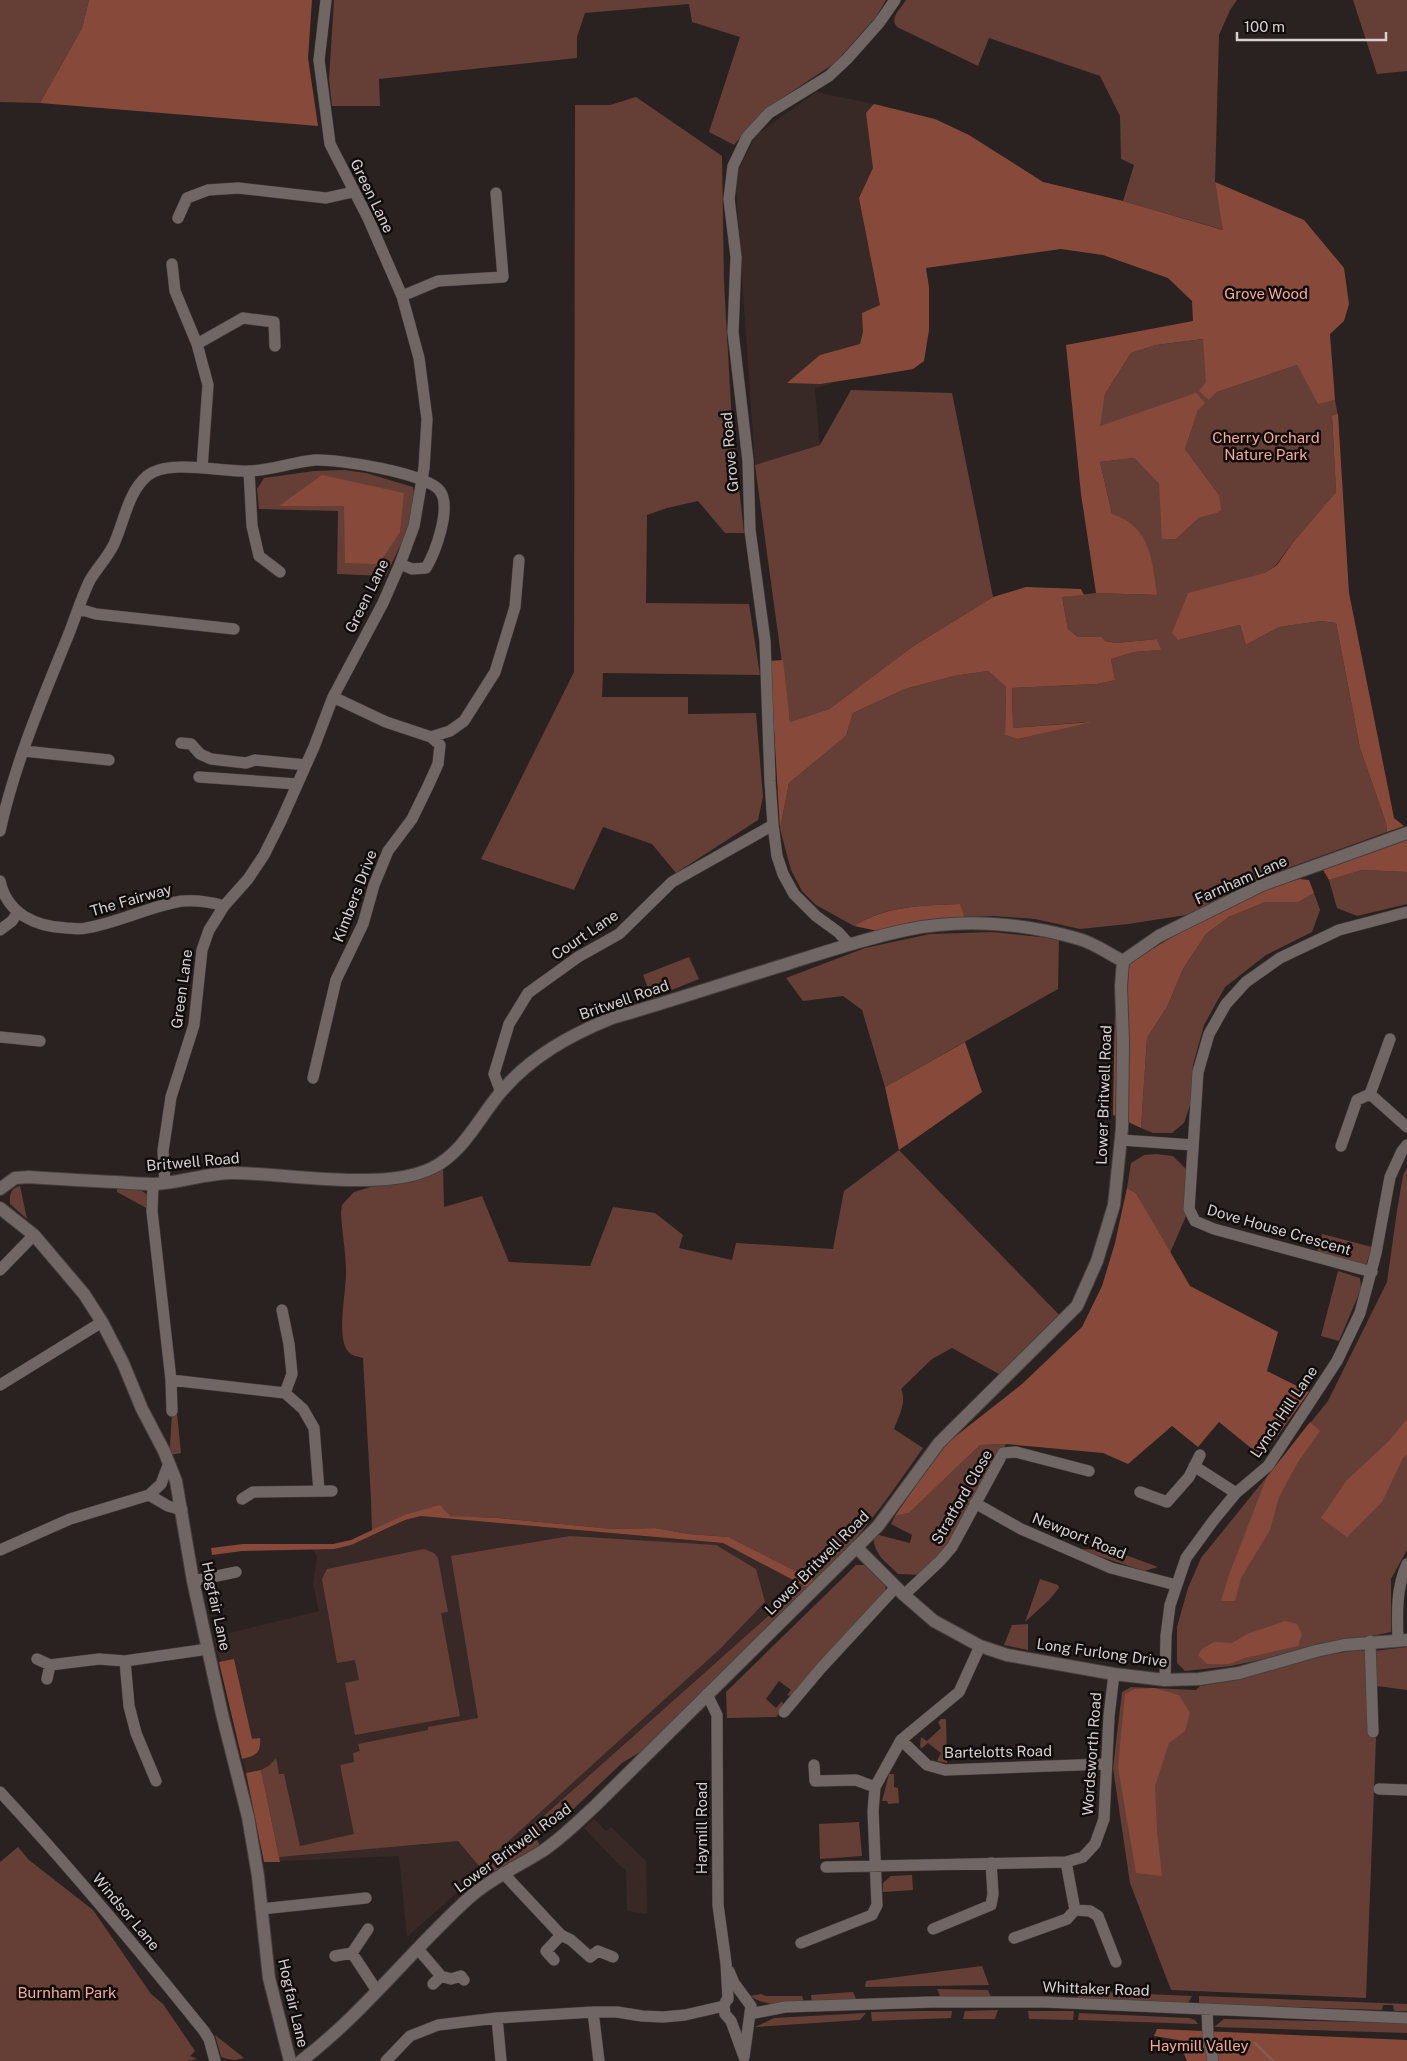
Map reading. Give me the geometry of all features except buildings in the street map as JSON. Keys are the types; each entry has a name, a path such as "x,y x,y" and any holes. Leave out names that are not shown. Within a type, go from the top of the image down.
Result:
{"street":[{"name":"Green Lane","path":"172,1411 171,1380 153,1219 171,1097 194,1025 202,950 209,930 224,906 248,880 264,855 306,765 333,697 383,603 414,526 424,468 427,419 419,358 402,296 368,218 330,144 319,60 326,0"},
{"name":"Grove Road","path":"849,944 794,894 783,874 777,856 773,825 766,641 750,530 748,460 733,332 736,257 729,199 733,166 747,137 769,113 829,76 847,59 884,17 896,0"},
{"path":"178,218 187,198 208,190 238,188 326,198 353,192"},
{"path":"402,296 438,281 503,277 496,193"},
{"path":"172,264 175,291 197,344 208,385 202,468"},
{"path":"197,344 243,318 274,322 275,346"},
{"path":"0,831 6,803 46,688 90,581 113,546 136,489 148,474 174,467 249,471 316,460 363,464 422,479 435,486 442,493 444,506 442,527 432,558 426,568 412,570 400,564"},
{"path":"249,471 252,526 259,556 280,572"},
{"path":"333,697 386,722 431,737 450,731 464,721 495,672 515,607 519,560"},
{"path":"79,609 96,614 234,630"},
{"name":"Kimbers Drive","path":"312,1078 336,980 363,924 374,885 388,852 412,819 438,764 440,745 431,737"},
{"path":"181,743 191,744 200,754 211,759 246,763 255,760 306,765"},
{"path":"24,751 109,760"},
{"path":"199,777 297,784"},
{"name":"Court Lane","path":"501,1092 494,1074 509,1024 528,993 578,956 618,934 672,882 773,825"},
{"name":"Farnham Lane","path":"1123,961 1159,936 1262,885 1407,833"},
{"name":"The Fairway","path":"1,887 18,912 48,927 84,929 182,902 208,902 224,906"},
{"path":"0,930 12,921 18,912"},
{"name":"Dove House Crescent","path":"1372,1272 1214,1229 1195,1221 1188,1209 1198,1072 1209,1034 1226,1004 1246,982 1280,958 1339,930 1407,912"},
{"name":"Britwell Road","path":"0,1189 15,1178 29,1177 159,1183 196,1176 231,1173 351,1179 384,1179 409,1175 432,1168 450,1156 460,1146 501,1092 538,1057 581,1031 612,1018 849,944 908,929 942,925 1012,925 1040,929 1082,939 1123,961"},
{"name":"Lower Britwell Road","path":"301,2061 377,1991 470,1897 503,1873 543,1850 576,1824 878,1526 939,1443 1077,1306 1097,1261 1114,1205 1121,1140 1123,961"},
{"path":"0,1037 40,1041"},
{"path":"1341,1146 1357,1100 1370,1094 1390,1039"},
{"path":"1370,1094 1407,1127"},
{"path":"1121,1140 1193,1144"},
{"name":"Lynch Hill Lane","path":"1165,1680 1166,1636 1170,1605 1186,1558 1213,1520 1236,1493 1268,1466 1337,1362 1360,1313 1372,1272 1390,1177 1402,1151 1407,1145"},
{"name":"Hogfair Lane","path":"0,1208 34,1235 84,1294 102,1322 123,1363 142,1409 176,1481 193,1581 248,1817 258,1876 269,1978 290,2061"},
{"path":"0,1270 34,1235"},
{"path":"282,1310 289,1344 292,1374 285,1393"},
{"path":"0,1385 102,1322"},
{"path":"171,1380 285,1393 303,1410 314,1428 319,1491"},
{"name":"Stratford Close","path":"784,1712 834,1654 900,1591 940,1561 952,1547 1003,1453 1016,1452 1089,1470"},
{"path":"1140,1492 1167,1502 1188,1477 1200,1455"},
{"path":"0,1550 70,1519 149,1495 161,1484 169,1463"},
{"path":"1194,1466 1236,1493"},
{"path":"242,1499 253,1492 332,1491"},
{"path":"149,1495 168,1506 182,1510"},
{"name":"Newport Road","path":"975,1504 1021,1528 1111,1568 1176,1585"},
{"name":"Long Furlong Drive","path":"856,1546 900,1591 934,1621 980,1646 1006,1655 1114,1674 1165,1680 1200,1679 1239,1673 1316,1651 1370,1642 1402,1640"},
{"path":"1402,1640 1397,1608 1406,1569"},
{"path":"193,1581 236,1572"},
{"path":"1370,1642 1373,1732"},
{"path":"801,1943 872,1915 876,1905 872,1811 875,1788 901,1740 959,1692 980,1646"},
{"path":"37,1659 50,1665 99,1659 125,1661 208,1649"},
{"path":"125,1661 129,1706 136,1733 156,1781"},
{"path":"47,1679 50,1665"},
{"name":"Wordsworth Road","path":"826,1867 1066,1862 1083,1857 1095,1844 1104,1819 1109,1716 1114,1674"},
{"name":"Haymill Road","path":"707,1694 717,1715 718,1905 726,1964 727,2011 745,2059"},
{"name":"Bartelotts Road","path":"901,1740 927,1765 945,1770 1106,1764"},
{"path":"814,1765 815,1781 856,1780 875,1788"},
{"path":"1379,1790 1407,1790"},
{"name":"Windsor Lane","path":"0,1792 129,1938 198,2023 209,2039 215,2061"},
{"path":"1066,1862 1075,1910"},
{"path":"933,1929 991,1906 994,1894 991,1863"},
{"path":"503,1873 561,1935 571,1940 590,1957 598,1951 613,1958"},
{"path":"261,1909 366,1898"},
{"path":"1014,1938 1067,1918 1075,1910 1090,1911 1098,1916 1116,1962"},
{"path":"335,1956 352,1953 368,1929"},
{"path":"546,1957 561,1935"},
{"path":"418,1949 437,1980 461,1976 464,1980"},
{"path":"352,1953 377,1991"},
{"name":"Haymill Road","path":"726,1964 748,2007 745,2059"},
{"path":"386,2061 410,2036 438,2026 497,2018 593,2012 617,2012 642,2016 727,2011 740,2022 748,2007 735,1995 727,2011"},
{"name":"Whittaker Road","path":"748,2007 932,2002 1044,2002 1407,2018"},
{"path":"1208,2009 1208,2035 1213,2061"},
{"path":"593,2012 599,2061"},
{"path":"497,2018 501,2061"}],"shaded area":[{"path":"816,92 912,114 912,357 815,389 820,445 755,465 735,177 756,135"},
{"path":"421,1516 723,1543 804,1584 407,1937 399,1856 264,1862 245,1768 214,1637 319,1611 313,1584 317,1556 312,1549 334,1549 381,1532 405,1520"},
{"path":"594,1819 606,1831 611,1827 646,1861 647,1914 627,1911 626,1869 622,1868 584,1828"}],"green space":[{"path":"0,0 89,0 82,28 40,103 0,102"},
{"path":"89,0 312,0 308,58 318,126 40,103 82,28"},
{"path":"334,0 886,0 876,17 835,63 764,110 734,145 709,132 740,37 692,22 689,4 585,13 577,37 577,58 379,79 380,106 332,106 329,79"},
{"path":"906,0 1237,0 1230,10 1219,35 1215,182 1224,230 1123,201 1134,165 1121,159 1120,116 1100,76 989,38 978,66 897,27 894,20 895,16"},
{"path":"1353,0 1407,0 1407,71 1377,74"},
{"path":"636,97 722,156 724,282 732,424 744,533 725,533 698,501 647,515 646,603 749,604 760,675 603,673 602,697 688,697 688,714 756,713 763,797 758,820 676,873 652,844 603,827 574,890 481,859 574,672 575,105 610,105"},
{"name":"Grove Wood","path":"874,104 935,119 969,135 1043,182 1123,201 1223,230 1215,182 1304,220 1344,268 1349,304 1344,321 1330,334 1335,400 1318,404 1297,365 1217,392 1209,400 1199,391 1206,382 1203,339 1156,345 1131,353 1105,394 1100,426 1196,393 1205,403 1198,410 1185,449 1219,495 1221,510 1199,518 1176,539 1162,539 1159,484 1134,458 1100,462 1112,514 1135,527 1147,546 1151,557 1157,595 1096,593 1081,494 1066,345 1193,321 1192,301 1168,278 1103,255 1061,249 926,268 929,287 929,330 924,361 913,369 878,375 820,384 787,383 820,355 860,344 863,332 862,313 880,305 859,198 873,168 866,113"},
{"name":"Cherry Orchard Nature Park","path":"1204,339 1209,400 1217,392 1297,365 1318,403 1335,400 1338,416 1332,416 1336,492 1276,565 1178,640 1240,625 1246,645 1279,627 1321,621 1336,623 1360,748 1386,823 1387,832 1280,871 1186,915 1128,924 1080,929 1035,919 994,916 969,917 965,919 959,904 918,906 892,910 854,926 816,905 802,891 791,870 780,829 789,783 846,736 853,713 905,689 954,676 988,671 1006,687 1005,735 1019,739 1087,722 1013,728 1012,688 1097,684 1115,680 1111,659 1134,652 1160,650 1157,639 1116,643 1105,641 1102,637 1078,637 1068,629 1062,597 1096,593 1157,595 1112,514 1100,462 1134,458 1159,484 1176,539 1199,518 1217,513 1219,495 1185,449 1198,410 1099,426 1105,394 1131,353 1156,345"},
{"path":"851,390 952,393 993,597 912,647 829,709 790,722 755,465 820,445"},
{"path":"1338,414 1349,593 1394,818 1404,826 1387,832 1386,823 1360,748 1336,623 1321,621 1279,627 1246,645 1240,625 1178,640 1172,633 1188,593 1265,573 1277,565 1294,541 1336,492 1332,416"},
{"path":"344,470 366,473 413,487 413,510 410,521 386,576 337,574 338,511 259,509 257,489 264,478 314,471"},
{"path":"322,475 404,493 400,532 379,564 345,563 344,506 279,506"},
{"path":"1026,587 1081,589 1084,595 1062,597 1068,629 1078,637 1102,637 1105,641 1116,643 1157,639 1161,650 1134,652 1111,659 1115,680 1097,684 1012,688 1013,728 1092,722 1018,739 1005,735 1006,687 988,671 954,676 905,689 853,713 846,736 789,783 780,829 770,661 783,660 790,722 829,709 912,647 993,597"},
{"path":"1407,837 1407,872 1362,870 1329,880 1322,868"},
{"path":"1362,870 1407,872 1407,904 1357,916 1337,908 1329,880"},
{"path":"1300,879 1309,880 1314,893 1299,902 1265,902 1229,917 1206,934 1183,969 1167,1007 1147,1038 1141,1128 1113,1115 1115,1008 1126,965 1195,923 1264,888"},
{"path":"1314,893 1320,910 1312,932 1266,955 1225,987 1204,1025 1193,1065 1190,1105 1184,1123 1172,1133 1153,1133 1141,1128 1147,1038 1167,1007 1183,969 1206,934 1229,917 1265,902 1299,902"},
{"path":"960,904 965,919 911,922 878,931 854,926 892,910 918,906"},
{"path":"993,932 1059,939 1058,989 885,1087 862,1010 843,996 803,1001 786,978 865,948 930,934"},
{"path":"689,957 699,979 652,998 643,975"},
{"path":"965,1042 982,1092 899,1150 885,1087"},
{"path":"899,1150 1068,1324 1008,1379 952,1348 932,1359 901,1389 903,1404 894,1429 923,1448 859,1534 815,1581 729,1537 689,1534 655,1528 613,1529 498,1518 404,1515 372,1531 363,1358 352,1355 348,1351 343,1339 342,1330 346,1272 341,1213 342,1205 354,1192 443,1165 444,1207 482,1196 509,1262 590,1266 613,1207 655,1213 683,1235 679,1248 732,1260 736,1243 833,1249 844,1191"},
{"path":"1144,1155 1173,1156 1186,1169 1186,1216 1170,1253 1136,1193 1127,1188 1131,1163"},
{"path":"1407,1168 1407,1550 1391,1579 1391,1632 1231,1666 1185,1671 1177,1663 1177,1627 1188,1588 1201,1558 1328,1401 1387,1282 1403,1175"},
{"path":"20,1186 27,1219 10,1204 11,1192"},
{"path":"117,1188 135,1189 148,1195 150,1210 117,1192"},
{"path":"1127,1188 1136,1193 1190,1286 1278,1332 1267,1371 1309,1392 1262,1457 1219,1422 1198,1447 1172,1426 1128,1464 1103,1453 1006,1444 980,1445 909,1513 895,1516 942,1447 1022,1384 1082,1327 1102,1286 1115,1243"},
{"path":"1322,1234 1372,1247 1366,1265 1317,1253"},
{"path":"1338,1271 1360,1278 1361,1289 1339,1341 1321,1336"},
{"path":"172,1413 177,1413 181,1453 170,1455 169,1451"},
{"path":"1407,1419 1407,1455 1403,1458 1382,1502 1347,1537 1321,1518 1346,1481 1389,1441"},
{"path":"1310,1422 1320,1431 1298,1462 1279,1497 1270,1530 1241,1578 1235,1601 1221,1601 1230,1572 1267,1477"},
{"path":"1006,1444 948,1548 923,1575 898,1574 885,1562 876,1550 873,1537 875,1534 910,1543 912,1535 891,1524 895,1516 909,1513 980,1445"},
{"path":"440,1505 450,1516 498,1518 613,1529 655,1528 689,1534 729,1537 815,1581 812,1590 723,1543 421,1516 405,1520 351,1545 334,1549 242,1551 212,1555 211,1548 243,1544 333,1544 351,1540 404,1515"},
{"path":"570,1536 716,1545 756,1569 765,1602 721,1648 480,1867 458,1841 279,1857 261,1770 270,1765 276,1758 279,1774 284,1774 300,1846 354,1834 340,1765 354,1762 353,1753 360,1751 358,1744 428,1730 428,1727 478,1718 451,1556"},
{"path":"424,1549 434,1553 438,1558 448,1612 441,1613 460,1716 355,1735 345,1683 359,1680 355,1660 337,1663 322,1579 327,1569"},
{"path":"1077,1549 1112,1550 1158,1567 1144,1571"},
{"path":"856,1565 870,1565 886,1583 885,1594 794,1697 787,1695 791,1690 779,1681 766,1699 776,1708 782,1701 784,1708 776,1717 727,1718 726,1692"},
{"path":"1040,1579 1058,1585 1059,1588 1025,1622"},
{"path":"804,1584 812,1590 650,1746 622,1763 567,1815 536,1838 541,1847 485,1881 482,1871"},
{"path":"1285,1621 1297,1624 1302,1634 1298,1646 1245,1658 1229,1664 1207,1664 1198,1655 1202,1649 1214,1642 1232,1643 1247,1634"},
{"path":"1028,1624 1028,1650 1004,1645 1012,1625"},
{"path":"1407,1647 1407,1690 1377,1686 1374,1651"},
{"path":"1357,1650 1368,1651 1368,1735 1376,1738 1366,1998 1171,1990 1130,1883 1113,1768 1122,1692 1131,1687 1196,1690 1200,1686 1242,1679 1317,1657"},
{"path":"234,1659 252,1739 260,1738 260,1747 257,1753 242,1759 219,1662"},
{"path":"1154,1688 1179,1695 1190,1713 1185,1731 1169,1743 1155,1786 1157,1832 1162,1876 1136,1873 1118,1767 1125,1694 1135,1689"},
{"path":"941,1719 946,1719 947,1763 937,1761 941,1753 928,1743 922,1748 920,1747 921,1737 927,1741 941,1728 938,1722"},
{"path":"261,1770 280,1862 264,1862 246,1773"},
{"path":"889,1774 894,1774 894,1787 898,1788 899,1803 888,1804 887,1801 882,1801"},
{"path":"859,1822 862,1856 820,1859 819,1824"},
{"name":"Burnham Park","path":"18,1847 29,1860 93,1910 151,1994 163,2004 195,2051 190,2056 197,2059 188,2061 0,2061 0,1862"},
{"path":"912,1875 913,1890 883,1892 883,1883 891,1876"},
{"path":"982,1966 989,1985 865,1987 866,1981"},
{"path":"937,1989 988,1990 991,1997 941,1998"},
{"path":"1078,1991 1192,1996 1187,2005 1078,1999"},
{"path":"853,1992 857,2001 812,2003 811,1995"},
{"path":"761,1994 766,1996 802,1996 805,2005 769,2004 750,1996"},
{"path":"1199,1996 1407,2004 1407,2011 1394,2011 1393,2005 1383,2005 1382,2010 1199,2004"},
{"path":"998,2010 995,2019 963,2019 965,2011"},
{"path":"952,2011 951,2018 872,2021 871,2012"},
{"path":"1028,2011 1074,2011 1073,2020 1029,2019"},
{"path":"866,2013 860,2020 755,2027 774,2018"},
{"path":"1079,2013 1189,2018 1195,2020 1198,2024 1078,2020"},
{"path":"1224,2019 1407,2023 1407,2033 1214,2027"},
{"name":"Haymill Valley","path":"1157,2029 1407,2040 1407,2061 1187,2061 1178,2040 1154,2036"},
{"path":"215,2035 244,2058 232,2060 221,2057"}],"waterway":[{"path":"1255,2043 1273,2061"}]}
